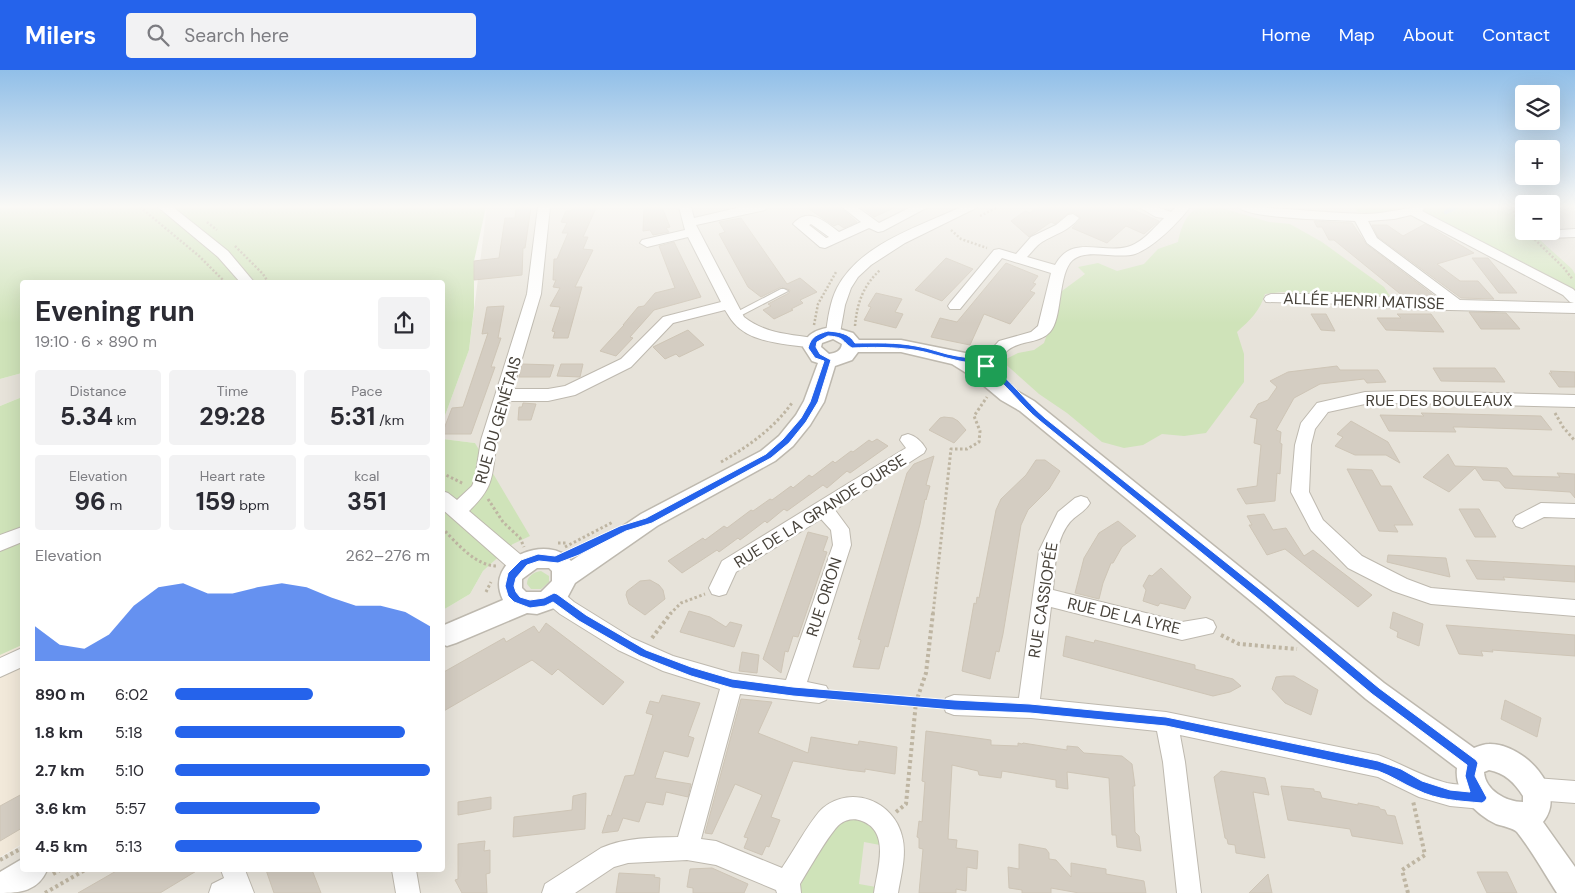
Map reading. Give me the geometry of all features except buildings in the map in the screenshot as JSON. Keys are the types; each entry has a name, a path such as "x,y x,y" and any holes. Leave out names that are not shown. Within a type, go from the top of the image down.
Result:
{"street":[{"path":"212,245 223,254 245,280"},
{"name":"RUE DU GENÉTAIS","path":"457,511 478,490 484,479 489,440 534,294 540,245"},
{"path":"700,245 732,309 749,328 762,334 812,343"},
{"path":"833,333 837,308 844,287 858,269 883,250 894,245"},
{"path":"1018,259 1031,245"},
{"path":"986,366 1004,345 1036,335 1045,328 1052,291 1066,258 1076,252 1123,252 1137,249 1140,245"},
{"path":"1379,245 1457,304"},
{"path":"1482,245 1568,292 1575,299"},
{"path":"956,306 999,253 1060,271"},
{"name":"ALLÉE HENRI MATISSE","path":"1271,299 1350,299 1407,304 1575,308"},
{"path":"502,395 548,396 569,391 626,363 668,320 732,309"},
{"path":"853,337 851,352 844,358 828,360 815,354 812,348 812,343 820,335 833,333 846,337 853,337 901,346 958,359 969,359 992,369 1017,391 1027,406"},
{"path":"958,359 1027,406 1270,603 1375,691 1473,763"},
{"path":"518,595 514,572 545,567 628,536 649,520 768,456 786,441 803,420 814,402 828,360"},
{"name":"RUE DES BOULEAUX","path":"1575,401 1404,397 1365,398 1323,407 1307,427 1303,445 1300,492 1317,525 1355,562 1400,585 1431,596 1575,608"},
{"name":"RUE DE LA GRANDE OURSE","path":"719,588 729,567 918,449 908,440"},
{"path":"445,501 516,562 545,567"},
{"name":"RUE CASSIOPÉE","path":"1030,708 1029,699 1048,551 1052,537 1064,518 1081,503"},
{"name":"RUE ORION","path":"793,691 842,545 843,534 837,523 822,509"},
{"path":"1522,521 1541,510 1575,511"},
{"path":"0,543 20,535"},
{"path":"518,595 540,603 545,567"},
{"path":"545,567 567,608 643,653 691,671 732,683 819,693"},
{"path":"445,636 500,611 518,595"},
{"name":"RUE DE LA LYRE","path":"1042,596 1182,631 1206,627"},
{"path":"0,668 20,658"},
{"path":"687,848 732,683"},
{"path":"954,705 1030,708 1166,722 1378,766 1397,773 1419,786 1450,795 1482,798"},
{"path":"1166,722 1174,762 1189,893"},
{"path":"1482,758 1502,760 1522,772 1535,789 1538,798 1537,807 1532,813 1523,817 1503,813 1482,798 1474,788 1470,776 1473,763 1482,758"},
{"path":"1535,789 1575,792"},
{"path":"554,893 600,860 614,854 628,851 687,848 716,853 788,888 830,817 840,810 850,807 861,808 872,813 885,822 890,830 892,840 886,893"},
{"path":"1523,817 1574,893"},
{"path":"0,888 28,872"},
{"path":"404,872 408,893"}],"lane":[{"path":"732,309 784,291"}],"path":[{"path":"187,245 223,280"},
{"path":"978,245 999,253"},
{"path":"1541,245 1564,268 1575,282"},
{"path":"853,337 858,299 870,280 885,266"},
{"path":"885,822 906,804 916,702 926,673 951,449 963,451 970,449 976,444 980,437 980,431 974,416 977,408 987,397 988,389"},
{"path":"715,464 756,442 786,412 797,396"},
{"path":"1549,401 1563,427 1575,441"},
{"path":"445,474 478,490 487,497 503,522 520,538 545,567 554,555 617,520"},
{"path":"445,531 459,546 493,567"},
{"path":"643,653 667,616 681,603 719,588"},
{"path":"1206,627 1238,644 1300,649"},
{"path":"819,693 954,705"},
{"path":"1408,893 1402,870 1425,855 1410,780"},
{"path":"0,860 20,849"},
{"path":"45,893 82,872"}],"shaded area":[{"path":"482,245 1575,245 1575,893 0,893 0,858 20,846 20,872 445,872 445,609 470,594 483,571 513,544 475,443 445,439 445,416 469,350"},
{"path":"20,374 20,398 0,406 0,379"},
{"path":"20,646 20,845 0,857 0,655"}],"green space":[{"path":"0,245 477,245 474,261 474,308 469,350 445,416 445,280 20,280 20,374 0,379"},
{"path":"1168,245 1327,245 1384,287 1390,296 1345,292 1282,292 1265,294 1257,310 1237,332 1244,354 1244,382 1206,433 1184,436 1162,434 1143,445 1124,448 1102,442 1067,413 1039,394 1002,361 1018,353 1034,350 1044,343 1062,291 1085,274 1078,267 1098,263 1117,271 1144,264 1158,249"},
{"path":"1482,245 1546,245 1575,274 1575,296"},
{"path":"20,398 20,646 0,655 0,406"},
{"path":"445,439 475,443 530,536 513,544 483,571 470,594 445,609"},
{"path":"541,571 549,576 549,582 541,589 531,589 527,584 528,579 533,573"},
{"path":"841,817 873,820 880,845 864,842 859,884 876,887 876,893 798,893 804,877"}],"route":[{"path":"828,333 840,334 849,339 852,346 882,344 916,348 958,359 969,359 986,366 1017,391 1027,406 1042,420 1270,603 1375,691 1473,763 1470,769 1470,776 1474,788 1482,798 1450,795 1419,786 1397,773 1378,766 1166,722 1030,708 954,705 793,691 732,683 670,664 643,653 582,618 554,597 545,602 530,604 517,600 510,590 510,580 514,572 524,563 538,558 555,560 623,529 649,520 768,456 786,441 803,420 814,402 828,360 818,356 812,348 812,343 820,335 828,333"}]}
